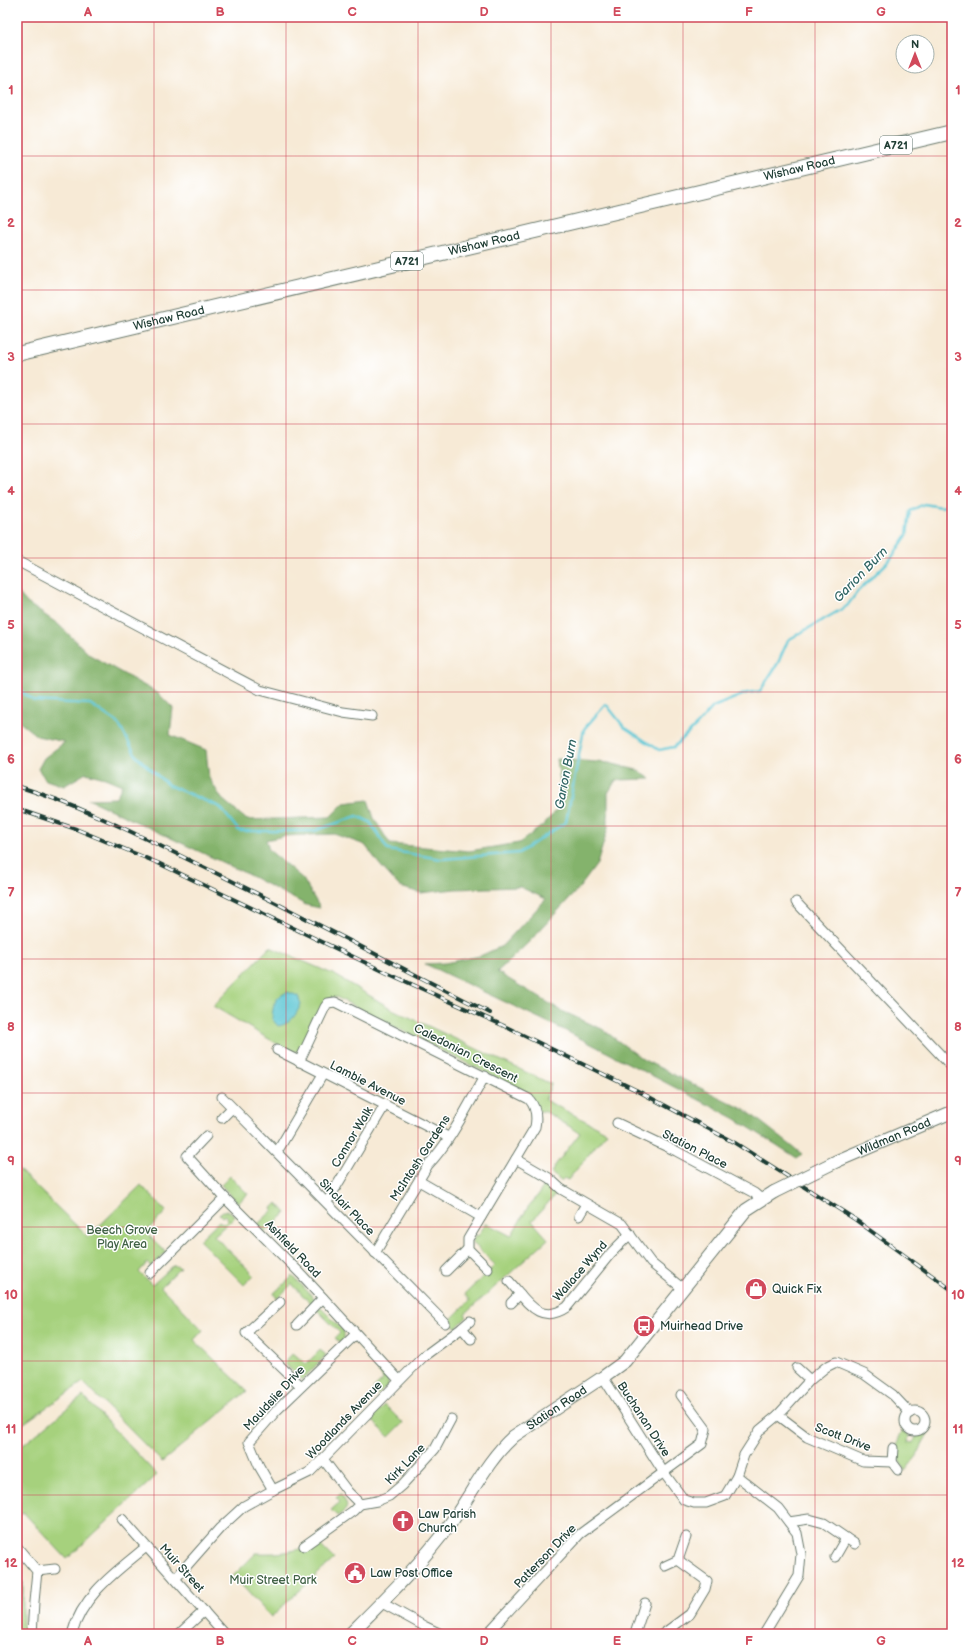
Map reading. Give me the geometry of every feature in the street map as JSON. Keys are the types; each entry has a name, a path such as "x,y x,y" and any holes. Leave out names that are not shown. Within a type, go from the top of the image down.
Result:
{"main road":[{"name":"Wishaw Road","path":"17,354 952,132"},
{"name":"Wildman Road","path":"774,1192 836,1161 952,1112"},
{"name":"Station Road","path":"350,1634 382,1603 450,1524 486,1467 503,1446 520,1431 625,1361 746,1210 774,1192"}],"street":[{"path":"17,561 260,690 343,712 372,716"},
{"path":"796,902 952,1067"},
{"name":"Caledonian Crescent","path":"299,1062 325,1007 328,1004 335,1002 529,1099 535,1109 536,1122 534,1127 468,1239 468,1249"},
{"name":"Lambie Avenue","path":"277,1050 448,1137"},
{"path":"277,1152 323,1074"},
{"name":"McIntosh Gardens","path":"376,1253 428,1165 448,1137 485,1076"},
{"name":"Sinclair Place","path":"222,1097 445,1323"},
{"name":"Connor Walk","path":"327,1202 385,1105"},
{"path":"222,1118 232,1108"},
{"name":"Station Place","path":"617,1123 689,1158 754,1193 761,1199"},
{"name":"Ashfield Road","path":"206,1136 187,1156 225,1198 323,1298 399,1380"},
{"path":"516,1159 549,1178 561,1189 622,1224 651,1263 682,1288"},
{"path":"419,1181 481,1218"},
{"path":"150,1273 225,1198"},
{"path":"579,1216 586,1204"},
{"name":"Wallace Wynd","path":"509,1281 536,1310 542,1314 548,1315 561,1312 567,1307 601,1264 630,1234"},
{"path":"446,1270 468,1249 488,1270"},
{"path":"511,1302 520,1294"},
{"path":"297,1325 323,1298"},
{"path":"280,1302 246,1333 301,1386"},
{"name":"Woodlands Avenue","path":"175,1579 220,1528 244,1506 310,1472 399,1380 438,1345 470,1321"},
{"path":"462,1328 471,1339"},
{"name":"Mauldslie Drive","path":"273,1490 259,1466 249,1442 277,1410 356,1334"},
{"name":"Buchanan Drive","path":"603,1377 664,1473 684,1500 694,1503 706,1503 724,1496 737,1476 744,1455 760,1430 778,1415 810,1380 826,1367 836,1362 864,1374 893,1395 910,1413"},
{"path":"797,1368 810,1380"},
{"name":"Patterson Drive","path":"487,1634 580,1534 702,1444 706,1429 681,1395"},
{"name":"Scott Drive","path":"778,1415 807,1437 863,1461 892,1462"},
{"name":"Kirk Lane","path":"360,1504 389,1496 402,1485 435,1449 451,1419"},
{"path":"893,1448 892,1462 898,1470"},
{"path":"304,1546 353,1511 360,1504 348,1492 323,1459"},
{"path":"737,1476 778,1508 796,1533 801,1554 799,1576 764,1634"},
{"name":"Muir Street","path":"122,1519 224,1634"},
{"path":"789,1522 809,1519 824,1523 855,1544"},
{"path":"665,1566 678,1560 686,1538"},
{"path":"835,1558 846,1538"},
{"path":"17,1547 37,1571 32,1634"},
{"path":"72,1634 81,1610 94,1593 146,1547"},
{"path":"663,1634 690,1614 705,1589 707,1581 678,1560"},
{"path":"37,1571 55,1569"},
{"path":"382,1603 422,1630 441,1634"},
{"path":"635,1634 645,1603"},
{"path":"179,1634 204,1611"}],"green space":[{"path":"17,591 27,603 58,624 90,655 159,694 173,708 170,735 206,750 209,778 222,799 247,820 330,817 344,803 368,800 374,818 390,844 469,851 519,843 542,826 557,810 560,783 557,759 609,763 637,770 651,779 616,780 608,793 608,828 597,864 580,887 529,942 497,972 562,1011 602,1029 644,1060 747,1111 802,1154 797,1158 734,1118 564,1030 425,964 445,963 480,956 502,946 546,899 520,887 455,889 421,893 400,887 380,865 365,845 334,834 284,836 266,840 269,850 303,879 320,908 306,905 245,873 88,799 116,798 122,785 105,778 86,773 64,786 46,780 38,769 44,758 65,742 37,736 17,720"},
{"path":"270,947 335,975 392,1009 551,1084 545,1100 607,1132 568,1180 564,1178 561,1181 551,1173 556,1164 580,1133 546,1112 539,1111 522,1091 336,997 329,999 300,1051 291,1052 213,1006"},
{"name":"Beech Grove Play Area","path":"17,1168 88,1237 141,1185 166,1211 146,1233 166,1252 151,1267 147,1263 139,1272 152,1285 174,1265 180,1268 161,1287 203,1330 194,1340 247,1391 162,1462 83,1382 17,1428"},
{"path":"230,1176 248,1194 238,1203 221,1185"},
{"path":"545,1184 556,1194 532,1221 548,1239 465,1314 467,1317 456,1328 450,1320 470,1300 465,1294 495,1265 472,1242 475,1235 478,1236 486,1223 511,1236 528,1207"},
{"path":"277,1203 286,1213 265,1232 258,1224 273,1210 272,1208"},
{"path":"223,1211 229,1211 235,1216 214,1236 254,1275 244,1285 199,1240 219,1221 223,1224 228,1219 225,1215 222,1217 219,1214"},
{"path":"293,1276 316,1300 311,1304 292,1284 277,1299 274,1293"},
{"path":"320,1307 344,1331 344,1339 340,1343 335,1338 340,1333 317,1310"},
{"path":"320,1350 326,1355 302,1380 284,1363 293,1353 306,1364"},
{"path":"382,1368 389,1375 388,1385 378,1395 373,1389 383,1380 382,1376 378,1372"},
{"path":"83,1396 157,1475 67,1559 24,1513 17,1516 17,1450"},
{"path":"385,1405 403,1423 389,1437 371,1419"},
{"path":"928,1428 930,1429 917,1456 905,1471 897,1451 900,1435 903,1430 909,1435 908,1442 914,1443 916,1436 923,1434"},
{"path":"340,1494 347,1506 344,1511 337,1516 331,1510 340,1502 336,1498"},
{"name":"Muir Street Park","path":"317,1542 334,1559 271,1617 233,1576 256,1553 288,1552"},
{"path":"23,1582 23,1634 17,1634 17,1586"}],"water":[{"path":"288,992 298,996 301,1004 290,1021 278,1026 272,1019 275,1002 280,996"}],"waterway":[{"name":"Garion Burn","path":"17,688 34,701 90,704 118,723 137,757 168,785 220,807 239,831 314,831 357,816 370,822 388,850 441,859 519,853 566,822 584,729 606,704 624,727 659,750 674,747 713,707 747,693 760,691 778,663 788,640 847,606 858,591 890,560 907,535 910,511 924,504 941,507 952,504"}],"railway":[{"path":"17,786 61,801 146,839 490,1013"},
{"path":"17,809 76,829 158,863 387,973 502,1025 638,1091 735,1143 853,1218 952,1290"}],"place":[{"name":"Quick Fix","path":"756,1289"},
{"name":"Muirhead Drive","path":"644,1326"},
{"name":"Law Parish Church","path":"403,1521"},
{"name":"Law Post Office","path":"355,1573"}]}
